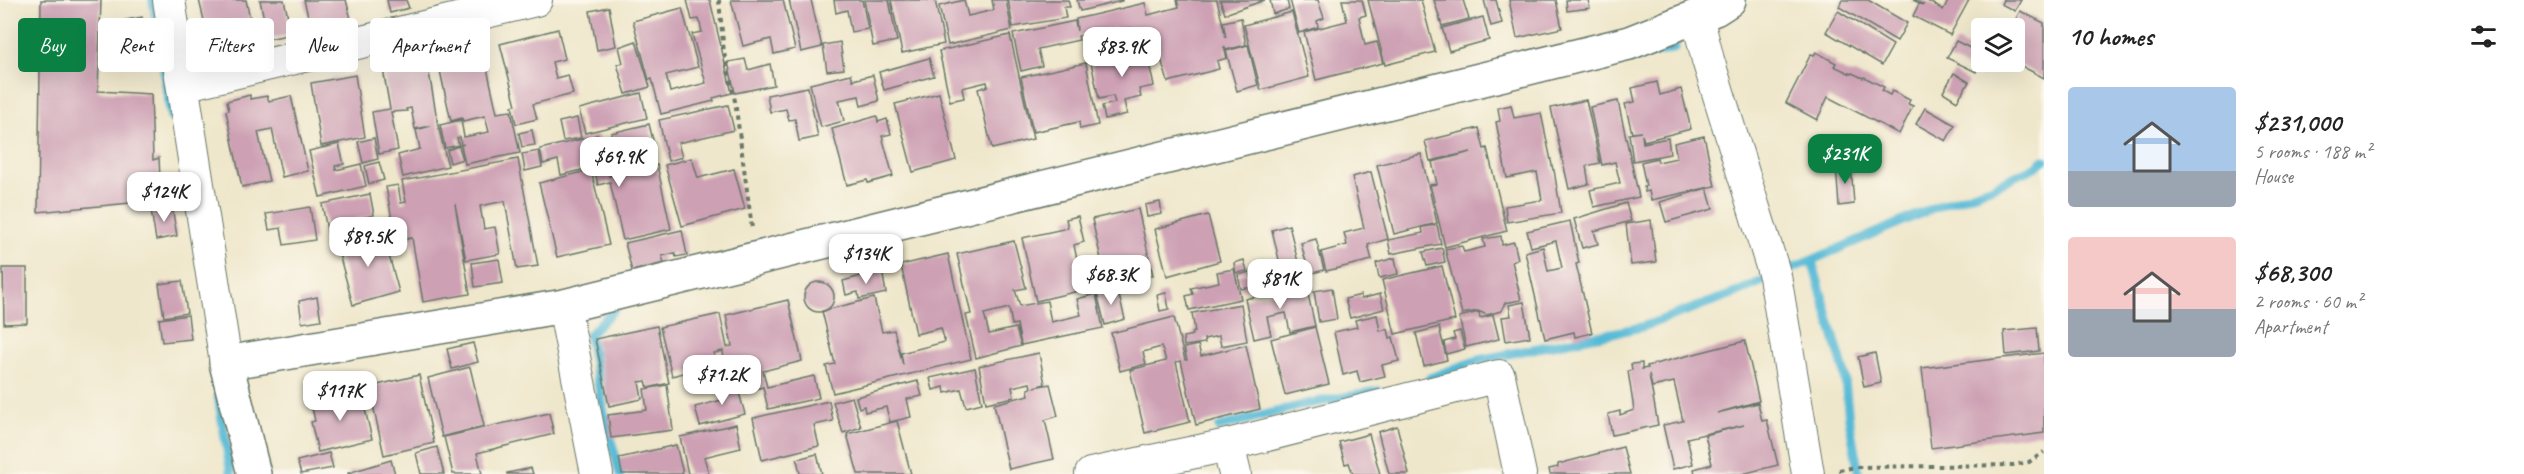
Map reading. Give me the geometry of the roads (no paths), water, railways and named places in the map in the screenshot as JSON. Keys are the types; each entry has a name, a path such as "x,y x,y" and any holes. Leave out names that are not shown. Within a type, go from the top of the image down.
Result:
{"street":[{"path":"169,0 226,363 254,474"},
{"path":"183,85 536,0"},
{"path":"226,363 564,306 1629,43 1697,16 1729,0"},
{"path":"1697,16 1708,60 1774,276 1821,472"},
{"path":"564,306 597,474"},
{"path":"1091,474 1232,459 1499,376 1520,474"}],"waterway":[{"path":"153,0 171,117"},
{"path":"1629,59 1675,48 1669,34"},
{"path":"1430,378 1478,360 1642,327 1735,293 1943,204 1990,188 2037,166 2044,160"},
{"path":"1812,261 1844,371 1849,419 1859,474"},
{"path":"620,303 589,335 604,414 620,474"},
{"path":"1219,427 1306,404 1379,391"},
{"path":"218,396 231,474"}]}
